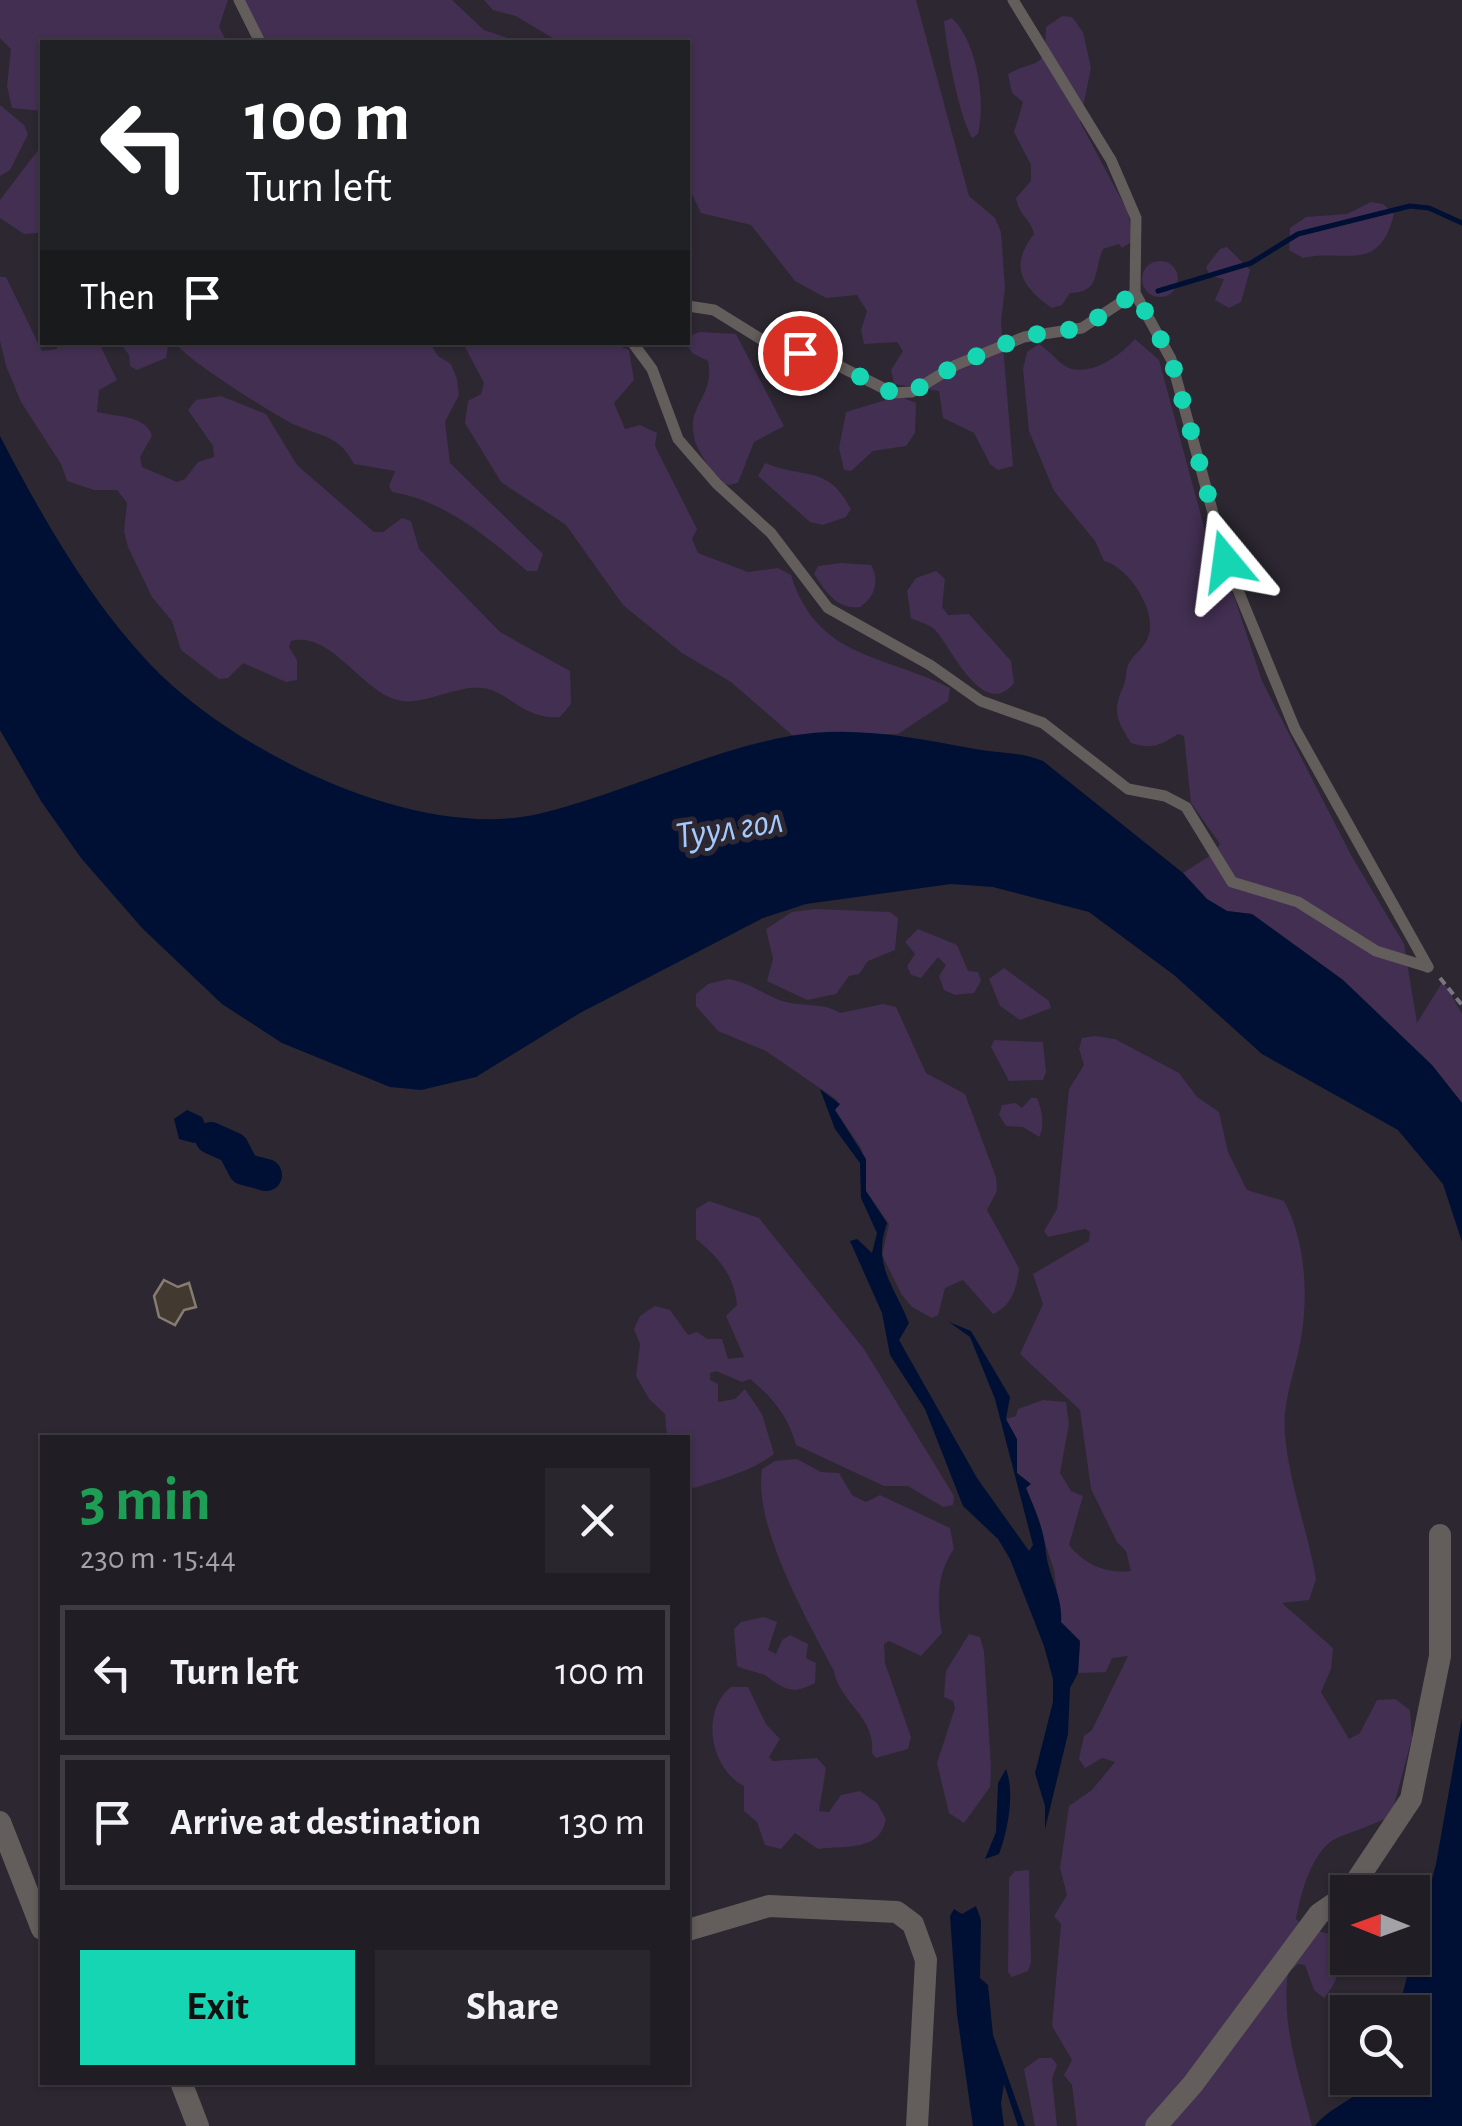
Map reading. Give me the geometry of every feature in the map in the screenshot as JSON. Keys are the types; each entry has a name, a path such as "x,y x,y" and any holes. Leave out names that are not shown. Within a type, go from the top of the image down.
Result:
{"street":[{"path":"1360,1875 1411,1799 1440,1656 1440,1535"},
{"path":"0,1822 40,1924"},
{"path":"690,1929 769,1906 897,1912 913,1924 926,1960 917,2126"},
{"path":"1156,2126 1193,2084 1319,1914 1330,1906"},
{"path":"183,2085 198,2126"}],"lane":[{"path":"240,0 259,40"},
{"path":"1013,0 1111,160 1136,218 1135,293 1171,358 1226,561 1294,728 1428,968"},
{"path":"690,306 714,310 768,344 831,362 893,393 912,392 956,365 1024,336 1082,328 1135,293"},
{"path":"634,345 652,369 678,439 716,484 772,533 828,608 930,665 982,701 1043,723 1128,789 1165,796 1186,807 1232,882 1298,902 1376,951 1428,968"}],"path":[{"path":"1428,968 1462,1005"}],"shaded area":[{"path":"0,0 228,0 219,27 226,40 40,40 40,111 12,108 7,86 11,49 0,38"},
{"path":"239,0 452,0 484,30 514,40 258,40"},
{"path":"484,0 916,0 969,196 995,218 1001,232 1005,288 1001,322 1013,466 998,470 990,464 974,433 943,418 939,391 894,384 891,370 903,351 897,342 864,344 861,330 867,311 857,295 826,298 795,281 751,225 701,213 690,190 690,40 556,40 516,16 493,10"},
{"path":"1062,16 1072,17 1083,32 1091,68 1080,122 1128,212 1133,241 1122,248 1119,244 1103,249 1091,285 1070,293 1062,305 1052,308 1033,292 1022,275 1022,256 1034,234 1016,198 1031,181 1031,165 1014,132 1023,102 1012,93 1008,74 1042,58 1046,27"},
{"path":"952,18 968,42 980,89 978,134 972,138 958,98 948,48 944,21"},
{"path":"0,105 24,125 28,134 10,170 0,176"},
{"path":"40,148 40,238 38,233 24,234 0,218 0,200"},
{"path":"1371,202 1383,204 1394,214 1388,233 1370,252 1303,258 1289,250 1290,228 1306,217 1347,214"},
{"path":"1227,247 1250,270 1241,302 1229,308 1215,300 1224,279 1210,276 1206,267 1220,249"},
{"path":"1160,261 1173,266 1178,279 1173,292 1160,297 1147,292 1142,279 1147,266"},
{"path":"0,277 6,277 42,351 57,349 57,345 100,345 117,380 99,390 97,412 144,424 152,436 140,457 142,467 177,482 185,479 198,462 214,457 213,446 188,410 196,400 221,396 266,414 297,465 374,532 383,532 402,518 411,521 419,549 500,632 570,671 571,704 560,717 547,717 482,688 417,701 397,700 370,685 332,653 306,640 291,641 289,647 297,660 297,680 286,682 243,663 228,678 219,679 181,650 172,621 152,597 128,547 124,531 127,503 117,490 94,490 67,481 61,464 21,402 0,341"},
{"path":"736,334 784,426 754,442 738,483 718,481 694,437 693,421 709,372 708,361 692,353 687,345 691,335"},
{"path":"1135,339 1159,360 1210,549 1235,599 1262,681 1351,855 1404,944 1417,1023 1443,981 1462,1014 1462,1103 1432,1065 1343,980 1252,914 1227,911 1207,899 1183,873 1214,853 1220,844 1191,803 1184,736 1178,734 1151,746 1131,743 1117,715 1128,666 1148,637 1149,615 1132,581 1104,561 1095,541 1054,491 1029,431 1023,369 1027,352 1039,344 1065,366 1083,370 1112,358"},
{"path":"122,345 431,345 438,356 451,364 457,379 459,395 445,422 450,463 543,554 537,571 527,571 481,533 447,512 392,492 389,486 395,471 354,464 336,442 268,410 178,346 168,346 166,358 137,370 130,366 129,355"},
{"path":"464,345 617,345 629,350 634,380 614,403 625,429 640,425 657,433 655,446 697,529 692,539 698,553 748,572 778,568 791,575 803,603 835,639 950,688 948,701 898,734 792,735 731,682 682,653 623,605 566,525 501,482 465,423 468,401 481,394 484,383"},
{"path":"899,396 916,403 915,433 906,446 873,451 851,471 844,470 839,448 846,412"},
{"path":"765,463 824,479 851,509 846,517 823,525 810,522 758,476"},
{"path":"871,565 874,571 874,588 860,607 838,602 814,574 818,566"},
{"path":"936,571 945,579 942,607 948,615 969,614 1011,661 1014,683 1002,693 990,693 979,687 933,628 911,618 907,591 916,578"},
{"path":"792,912 890,912 898,918 895,950 868,961 859,974 849,976 836,994 807,1000 767,981 773,959 766,929"},
{"path":"918,929 957,945 968,971 978,972 981,981 974,993 955,995 944,990 939,976 946,965 938,957 921,978 911,975 907,966 915,954 905,942"},
{"path":"1004,968 1049,1001 1051,1008 1020,1020 1000,1006 989,979"},
{"path":"728,979 782,1001 826,1007 840,1013 883,1004 896,1007 926,1073 965,1094 996,1177 997,1191 987,1210 1019,1268 1015,1289 1005,1306 993,1314 963,1280 945,1288 938,1315 932,1318 912,1307 882,1255 889,1224 866,1191 861,1148 835,1110 837,1100 766,1051 718,1031 696,1006 696,994 708,984"},
{"path":"1082,1038 1115,1039 1179,1073 1197,1097 1219,1112 1228,1152 1247,1190 1284,1201 1297,1234 1304,1271 1300,1344 1287,1400 1285,1435 1316,1579 1309,1600 1282,1603 1333,1648 1331,1669 1321,1692 1349,1739 1360,1733 1377,1700 1395,1699 1410,1710 1412,1738 1391,1816 1330,1843 1309,1872 1298,1908 1296,1919 1308,1929 1330,1934 1330,1975 1337,1975 1324,1998 1314,1990 1305,1965 1298,1964 1288,1973 1289,2031 1312,2126 1077,2126 1072,2085 1064,2075 1072,2060 1052,2026 1061,1924 1054,1916 1067,1895 1060,1868 1069,1806 1092,1790 1115,1762 1102,1758 1085,1768 1079,1759 1084,1736 1092,1730 1128,1656 1112,1658 1106,1672 1078,1673 1080,1641 1061,1622 1054,1570 1026,1487 1030,1484 1017,1473 1006,1419 1016,1416 1018,1409 1043,1400 1066,1402 1069,1424 1060,1473 1071,1491 1083,1496 1069,1545 1097,1567 1131,1571 1126,1551 1117,1542 1091,1489 1080,1410 1020,1354 1043,1304 1033,1274 1089,1241 1090,1232 1085,1229 1048,1237 1044,1231 1057,1209 1069,1089 1084,1065 1079,1049"},
{"path":"994,1040 1043,1042 1043,1080 1009,1081 991,1047"},
{"path":"1031,1098 1037,1098 1041,1113 1039,1137 1023,1127 1006,1126 999,1115 1002,1105 1016,1103 1022,1108"},
{"path":"709,1201 759,1218 864,1349 954,1496 953,1505 943,1507 908,1486 884,1486 796,1445 784,1416 758,1386 750,1379 742,1382 716,1371 710,1373 710,1380 718,1384 718,1402 735,1399 745,1389 762,1414 774,1454 735,1474 690,1486 690,1435 667,1435 665,1414 649,1399 636,1376 640,1344 634,1329 640,1316 655,1306 670,1310 688,1335 697,1332 707,1339 722,1339 728,1359 744,1357 726,1316 737,1305 733,1285 718,1260 696,1239 696,1209"},
{"path":"797,1459 821,1472 839,1473 852,1495 866,1502 880,1495 950,1528 954,1549 939,1590 942,1633 921,1656 889,1641 884,1644 885,1663 911,1737 908,1749 876,1758 872,1753 868,1729 837,1682 784,1572 766,1517 762,1469 775,1461"},
{"path":"764,1617 777,1622 768,1650 776,1654 782,1640 790,1635 808,1644 806,1658 816,1663 815,1683 791,1690 737,1666 734,1629 741,1622"},
{"path":"969,1634 980,1637 984,1651 991,1768 990,1787 964,1823 949,1813 937,1763 955,1708 953,1701 944,1697 946,1671"},
{"path":"731,1687 748,1687 766,1724 780,1739 769,1757 773,1761 817,1758 826,1768 819,1811 829,1812 841,1795 860,1791 877,1803 886,1819 877,1837 860,1845 818,1849 795,1833 781,1849 765,1845 757,1822 744,1811 744,1786 723,1767 713,1739 715,1710"},
{"path":"1029,1870 1031,1962 1028,1971 1012,1977 1008,1972 1009,1878 1015,1871"},
{"path":"1039,2058 1052,2058 1057,2065 1052,2079 1057,2126 1035,2126 1024,2069"}],"water":[{"name":"Туул гол","path":"0,436 67,555 149,663 184,696 276,757 383,802 437,815 489,819 538,814 726,752 812,733 904,736 1043,761 1183,873 1207,899 1227,911 1252,914 1343,980 1432,1065 1462,1103 1462,1242 1443,1184 1398,1130 1262,1054 1174,975 1089,912 993,887 951,884 806,904 763,918 580,1013 476,1077 421,1090 390,1087 282,1043 222,1004 143,929 81,858 41,801 0,730"},
{"path":"820,1089 840,1104 835,1110 866,1159 866,1191 887,1223 883,1263 909,1323 899,1340 977,1478 1029,1551 1033,1545 995,1399 970,1337 949,1322 971,1331 1010,1397 1006,1419 1017,1439 1017,1473 1031,1484 1026,1488 1041,1528 1061,1622 1080,1641 1078,1673 1070,1688 1068,1734 1045,1829 1045,1806 1035,1773 1053,1702 1053,1679 1044,1646 1010,1559 998,1539 963,1506 925,1409 890,1355 882,1313 850,1241 857,1239 872,1253 877,1233 861,1198 860,1163 835,1129"},
{"path":"187,1110 202,1117 211,1138 194,1143 179,1139 174,1119"},
{"path":"1462,1718 1462,2126 1315,2126 1355,2095 1430,2095 1430,1995 1402,1995 1408,1975 1430,1975 1430,1887"},
{"path":"1006,1769 1010,1800 1005,1834 999,1854 985,1859 996,1832 998,1783"},
{"path":"976,1906 981,1920 980,1978 988,1985 993,2035 1025,2126 1018,2126 1004,2084 1004,2126 973,2126 957,2014 950,1916 954,1909 962,1914"}],"building":[{"path":"164,1280 178,1287 189,1283 196,1307 184,1310 175,1325 159,1317 154,1296"}],"waterway":[{"path":"1158,291 1251,263 1298,234 1410,206 1429,208 1462,223"},
{"path":"211,1138 233,1148 244,1169 266,1175"}],"route":[{"path":"800,353 831,362 893,393 912,392 956,365 1024,336 1082,328 1135,293 1143,314 1171,358 1226,561"}]}
